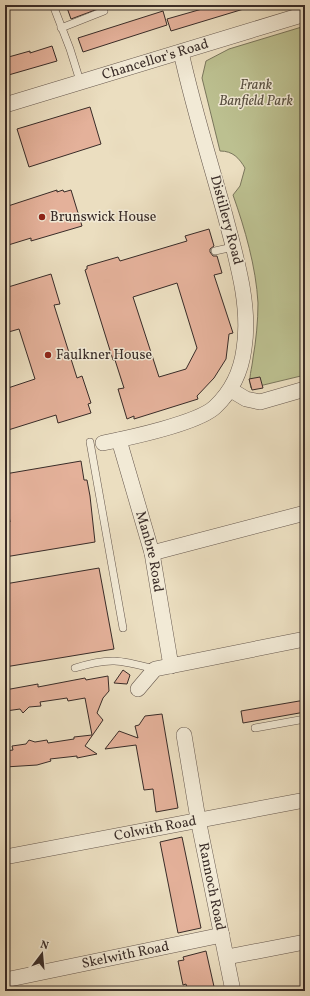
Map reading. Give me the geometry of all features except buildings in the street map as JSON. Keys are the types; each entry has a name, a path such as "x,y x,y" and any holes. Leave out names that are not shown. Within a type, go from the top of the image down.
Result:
{"street":[{"name":"Chancellor's Road","path":"5,104 305,14"},
{"name":"Distillery Road","path":"97,443 119,440 204,414 214,408 231,390 240,370 246,326 242,289 233,247 181,52"},
{"path":"231,390 246,399 260,402 305,389"},
{"name":"Manbre Road","path":"119,440 152,553 170,666"},
{"path":"152,553 305,513"},
{"path":"138,689 155,669 305,639"},
{"name":"Rannoch Road","path":"184,735 198,819 233,991"},
{"name":"Colwith Road","path":"5,857 198,819 305,800"},
{"name":"Skelwith Road","path":"5,980 222,935"},
{"path":"227,957 305,942"}],"lane":[{"path":"53,5 70,49 80,81"},
{"path":"61,28 104,11"},
{"path":"215,251 233,247"},
{"path":"97,443 123,628"},
{"path":"75,668 96,662 120,660 155,669"},
{"path":"255,728 305,719"}],"green space":[{"name":"Frank Banfield Park","path":"305,26 305,375 251,388 250,377 258,317 257,289 249,248 233,195 240,186 245,168 235,156 229,152 220,151 202,78 206,61 229,49"}],"place":[{"name":"Brunswick House","path":"42,217"},
{"name":"Faulkner House","path":"48,355"}]}
